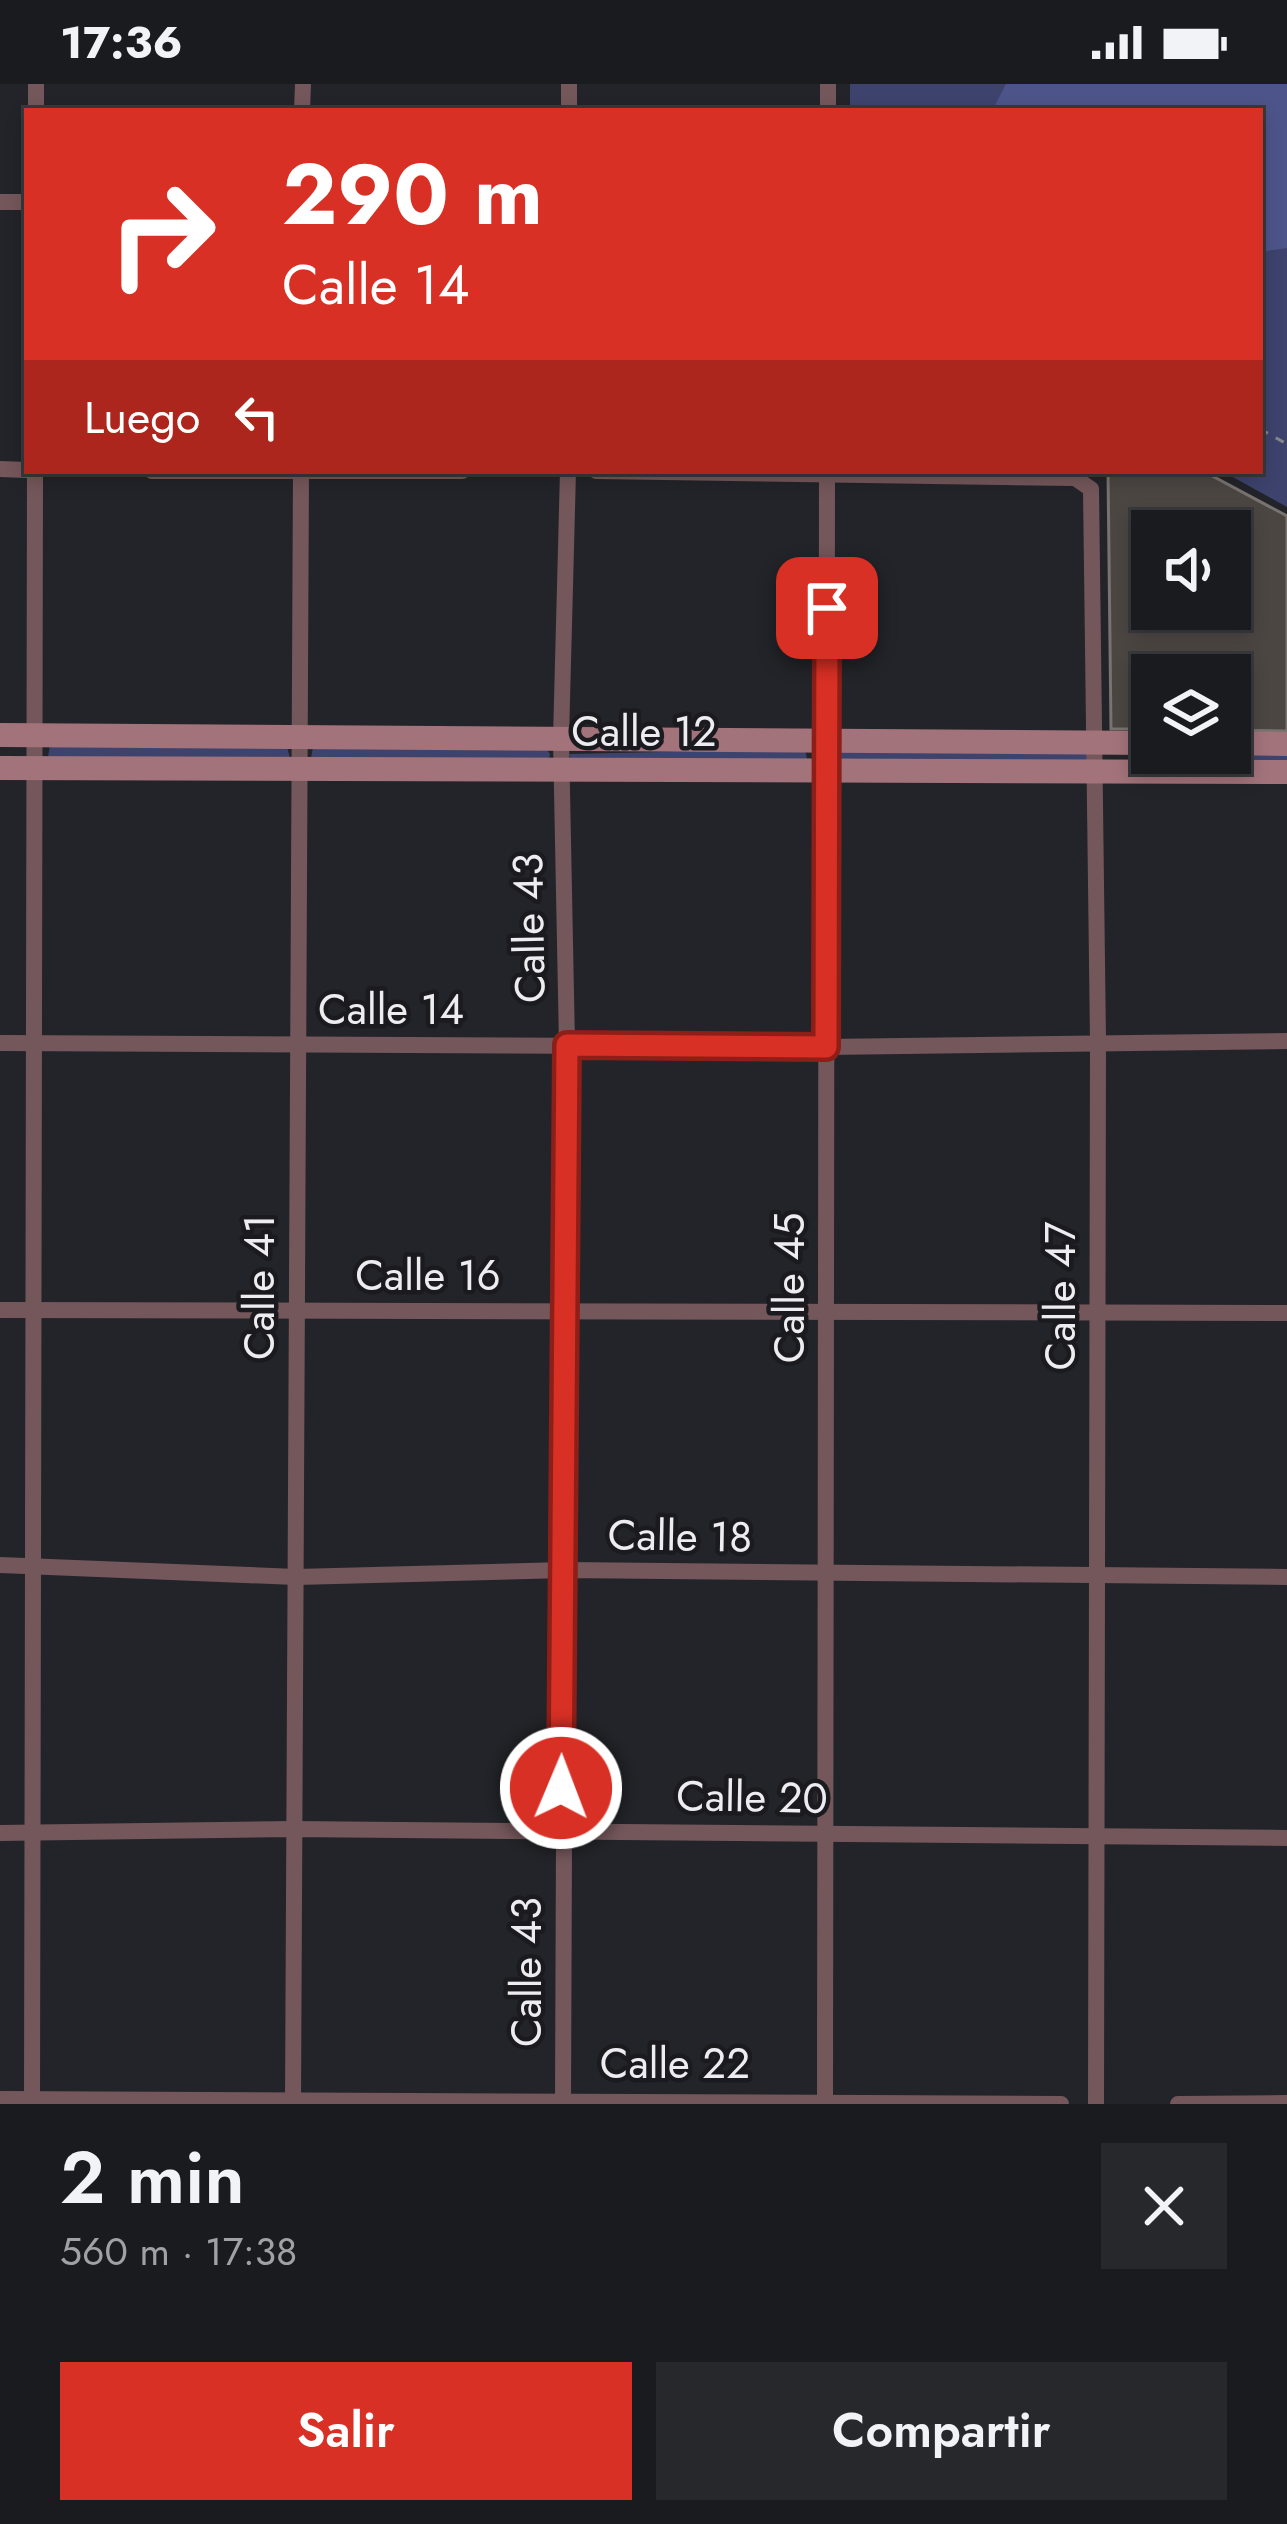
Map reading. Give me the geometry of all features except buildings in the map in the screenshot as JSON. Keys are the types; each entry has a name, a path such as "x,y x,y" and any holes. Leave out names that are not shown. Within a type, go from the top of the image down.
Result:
{"street":[{"path":"31,474 35,735 32,2102"},
{"name":"Calle 41","path":"293,2102 301,474"},
{"name":"Calle 43","path":"563,2101 567,1045 561,739 568,474"},
{"name":"Calle 47","path":"827,474 1075,478 1091,489 1098,1041 1096,2104"},
{"name":"Calle 45","path":"825,2102 827,474"},
{"name":"Calle 12","path":"0,735 1131,743"},
{"path":"1251,743 1287,744"},
{"name":"Calle 12","path":"0,768 1287,772"},
{"name":"Calle 14","path":"0,1043 826,1047 1287,1041"},
{"name":"Calle 16","path":"0,1310 1287,1313"},
{"name":"Calle 18","path":"0,1565 296,1577 566,1570 1287,1577"},
{"name":"Calle 20","path":"0,1833 291,1829 1287,1838"},
{"name":"Calle 22","path":"0,2099 1061,2104"},
{"path":"1178,2104 1287,2103"}],"shaded area":[{"path":"850,84 1287,84 1287,507 1227,474 1263,474 1263,108 850,108"},
{"path":"1006,84 1287,84 1287,248 1263,252 1263,108 994,108"},
{"path":"50,745 287,747 290,758 48,757"},
{"path":"313,747 546,748 550,754 549,759 311,758"},
{"path":"835,747 1086,750 1089,761 835,764"},
{"path":"805,749 807,759 572,762 569,754"},
{"path":"1251,749 1287,749 1287,766 1251,766"}],"route":[{"path":"561,1788 567,1045 826,1047 827,608"}]}
